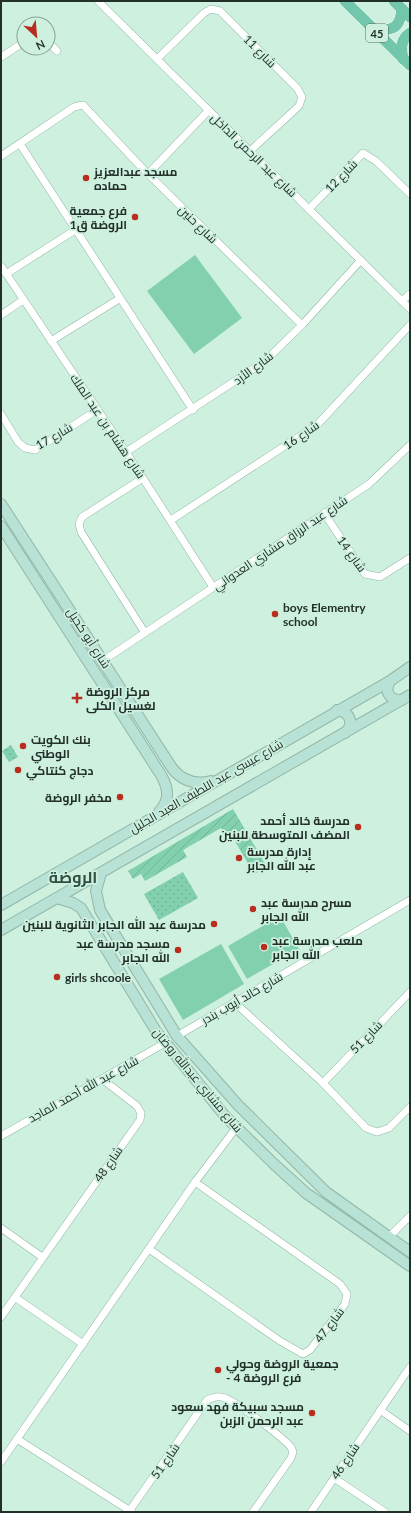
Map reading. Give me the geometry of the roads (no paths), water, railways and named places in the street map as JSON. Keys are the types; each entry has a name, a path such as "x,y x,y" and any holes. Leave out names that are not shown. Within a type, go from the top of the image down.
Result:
{"main road":[{"name":"45","path":"345,1 407,62"},
{"path":"373,29 387,30 395,27 406,13 394,1"},
{"path":"407,62 402,44 406,36 410,33"}],"street":[{"name":"شارع عبد الرحمن الداخل","path":"101,2 208,111 410,309"},
{"name":"شارع 11","path":"157,59 204,13 211,9 220,11 297,88 302,97 299,106 250,151"},
{"path":"1,57 16,47"},
{"name":"شارع حنين","path":"1,155 20,144 74,107 81,104 148,174 302,325"},
{"path":"148,174 208,111"},
{"path":"20,144 119,299 193,410"},
{"name":"شارع 12","path":"309,209 363,153 376,161 410,194"},
{"path":"6,274 75,230"},
{"name":"شارع الأزد","path":"126,452 193,410 264,362 302,325 361,260"},
{"name":"شارع هشام بن عبد الملك","path":"1,266 171,520 213,587"},
{"path":"402,301 410,294"},
{"path":"51,341 119,299"},
{"path":"1,315 23,300"},
{"name":"شارع 16","path":"171,520 317,425 410,325"},
{"name":"شارع 17","path":"1,414 18,442 25,448 35,450 96,410"},
{"name":"شارع عبد الرزاق مشاري العدواني","path":"104,660 369,484 410,445"},
{"path":"142,478 82,517 79,524 81,532 145,633"},
{"name":"شارع أبو كحيل","path":"1,504 104,660 168,763 178,776 191,782 206,782 220,778"},
{"name":"شارع 14","path":"324,513 364,574 380,577 410,558"},
{"path":"1,525 8,522 9,516"},
{"name":"شارع أبو كحيل","path":"1,525 165,782 168,796 166,803 155,816"},
{"path":"9,538 11,532 19,531"},
{"name":"شارع عيسى عبد اللطيف العبد الجليل","path":"1,905 337,710 390,681 410,667"},
{"path":"390,681 387,686 387,692 390,697 396,700 406,698"},
{"name":"شارع عيسى عبد اللطيف العبد الجليل","path":"1,930 406,698"},
{"path":"337,710 347,714 350,718 349,729 345,733"},
{"path":"157,770 164,768 168,763"},
{"name":"شارع مشاري عبدالله روضان","path":"101,873 97,884 97,900 100,910 177,1036 238,1105 326,1192 410,1252"},
{"name":"شارع مشاري عبدالله روضان","path":"57,898 73,903 81,908 122,972 156,1031 236,1128 275,1166 306,1193 410,1266"},
{"name":"شارع خالد أيوب بندر","path":"177,1036 410,900"},
{"path":"122,972 125,963 133,964"},
{"name":"شارع 51","path":"323,1083 410,992"},
{"path":"234,1002 323,1083 366,1128 377,1132 389,1128 410,1107"},
{"name":"شارع عبد الله أحمد الماجد","path":"1,1136 165,1042"},
{"name":"شارع 48","path":"1,1317 16,1298 42,1257 140,1120 141,1113 138,1106 102,1079"},
{"path":"1,1462 195,1182 236,1128"},
{"path":"275,1166 283,1167 286,1165 288,1157 287,1154"},
{"path":"290,1179 294,1169 302,1168"},
{"name":"شارع 47","path":"149,1249 280,1341 303,1354 310,1350 345,1304 347,1294 340,1284 195,1182"},
{"path":"389,1237 410,1216"},
{"path":"1,1228 42,1257"},
{"path":"16,1298 84,1344"},
{"name":"شارع 46","path":"311,1512 410,1367"},
{"name":"شارع 51","path":"131,1511 207,1400 218,1397 225,1398 237,1405 292,1447 293,1452 291,1458 253,1512"},
{"path":"380,1410 410,1431"},
{"path":"17,1439 131,1511"},
{"path":"334,1478 385,1512"}],"place":[{"name":"مسجد عبدالعزيز حماده","path":"86,178"},
{"name":"فرع جمعية الروضة ق1","path":"135,217"},
{"name":"boys Elementry school","path":"275,614"},
{"name":"مركز الروضة لغسيل الكلى","path":"77,698"},
{"name":"بنك الكويت الوطني","path":"23,746"},
{"name":"دجاج كنتاكي","path":"18,770"},
{"name":"مخفر الروضة","path":"120,797"},
{"name":"مدرسة خالد أحمد المضف المتوسطة للبنين","path":"358,827"},
{"name":"إدارة مدرسة عبد الله الجابر","path":"239,858"},
{"name":"مسرح مدرسة عبد الله الجابر","path":"253,909"},
{"name":"مدرسة عبد الله الجابر الثانوية للبنين","path":"214,924"},
{"name":"ملعب مدرسة عبد الله الجابر","path":"264,947"},
{"name":"مسجد مدرسة عبد الله الجابر","path":"178,950"},
{"name":"girls shcoole","path":"57,977"},
{"name":"جمعية الروضة وحولي - فرع الروضة 4","path":"218,1370"},
{"name":"مسجد سبيكة فهد سعود عبد الرحمن الزبن","path":"312,1413"}],"district":[{"name":"الروضة","path":"73,876"}]}
